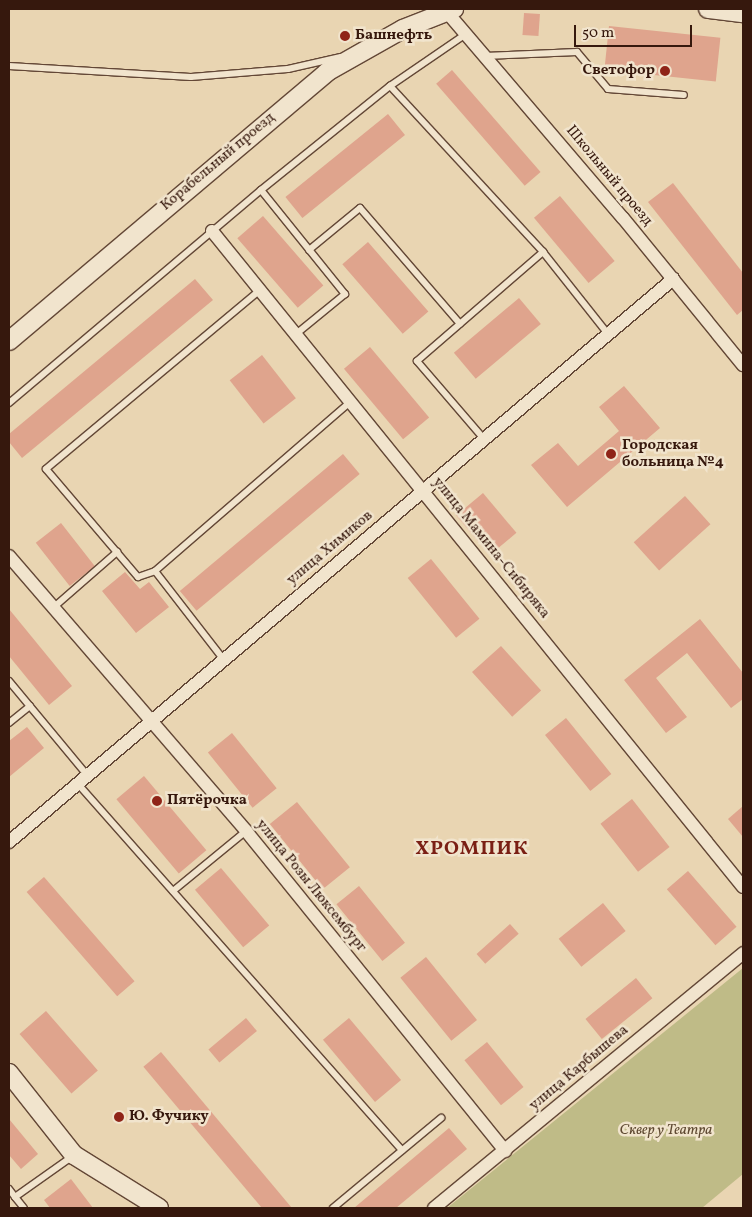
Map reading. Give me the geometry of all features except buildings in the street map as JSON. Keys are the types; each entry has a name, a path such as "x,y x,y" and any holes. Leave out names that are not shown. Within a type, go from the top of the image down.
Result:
{"street":[{"path":"708,9 743,13"},
{"name":"Школьный проезд","path":"450,10 466,34 673,279 743,365"},
{"name":"Корабельный проезд","path":"9,341 327,72 359,52 403,29 450,10"},
{"name":"улица Мамина-Сибиряка","path":"212,230 743,887"},
{"name":"улица Химиков","path":"9,842 673,279"},
{"name":"улица Розы Люксембург","path":"9,556 153,720 246,831 505,1150"},
{"name":"улица Карбышева","path":"434,1208 743,953"},
{"path":"9,1073 74,1155 159,1208"}],"lane":[{"path":"9,403 261,190 390,86 466,34"},
{"path":"9,66 191,77 288,69 359,52"},
{"path":"485,56 577,52 608,89 684,95"},
{"path":"390,86 543,252 608,334"},
{"path":"261,190 345,294 296,334"},
{"path":"310,250 360,208 460,324"},
{"path":"484,438 417,361 543,252"},
{"path":"260,290 46,469 138,576 155,571 351,401"},
{"path":"54,607 117,552"},
{"path":"155,571 224,660"},
{"path":"9,681 30,706 83,780 173,892 402,1150"},
{"path":"9,723 30,706"},
{"path":"173,892 246,831"},
{"path":"333,1208 441,1118"},
{"path":"15,1197 74,1155"},
{"path":"9,1189 24,1208"}],"green space":[{"name":"Сквер у Театра","path":"743,968 743,1174 702,1208 447,1208"}],"place":[{"name":"Башнефть","path":"345,36"},
{"name":"Светофор","path":"665,71"},
{"name":"Городская больница №4","path":"611,454"},
{"name":"Пятёрочка","path":"157,801"},
{"name":"Ю. Фучику","path":"119,1117"}],"district":[{"name":"ХРОМПИК","path":"472,849"}]}
